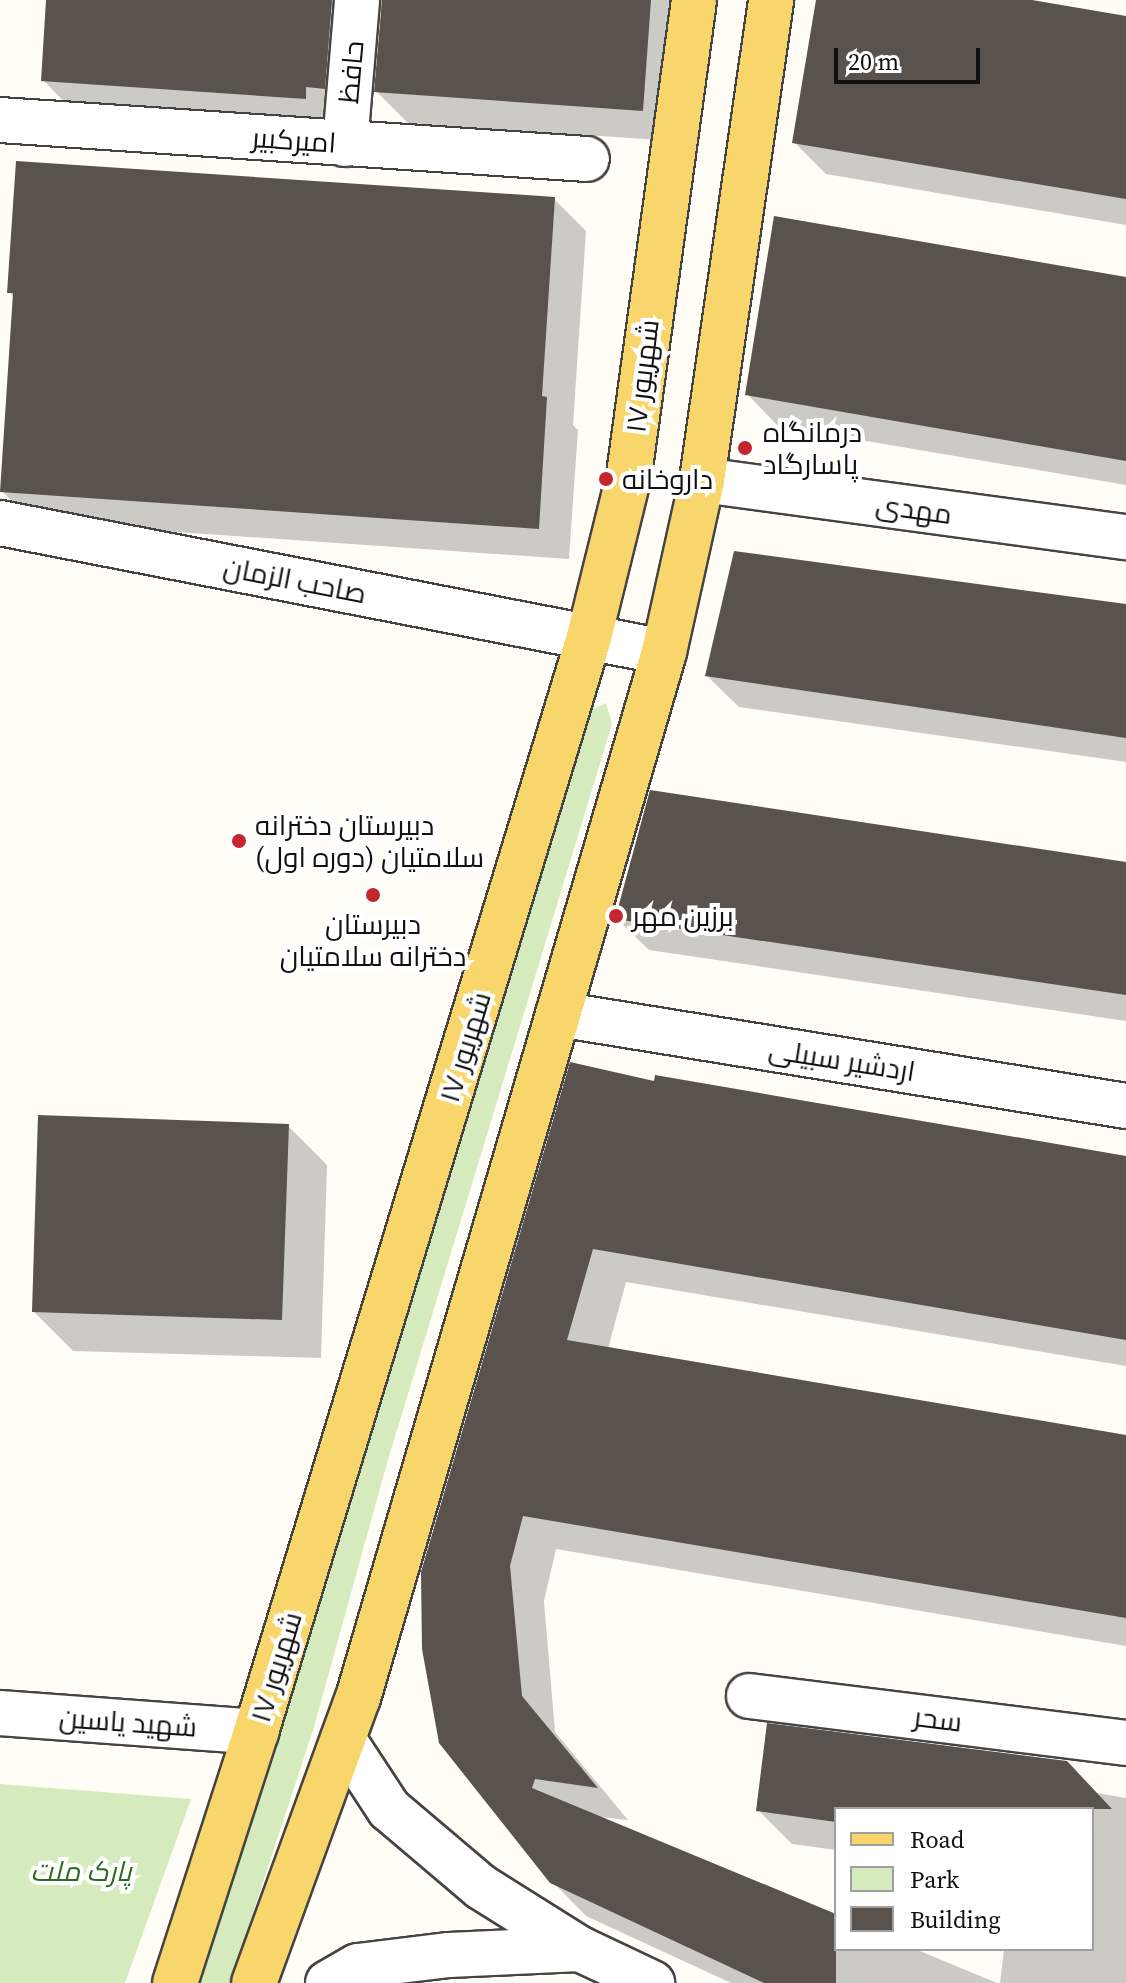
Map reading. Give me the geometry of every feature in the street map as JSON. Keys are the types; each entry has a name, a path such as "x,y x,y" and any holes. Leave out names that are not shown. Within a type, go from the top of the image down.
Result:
{"main road":[{"name":"۱۷ شهریور","path":"175,1983 256,1732 589,637 629,475 694,0"},
{"path":"254,1983 358,1698 664,652 702,480 771,0"}],"street":[{"name":"حافظ","path":"345,144 357,0"},
{"name":"امیرکبیر","path":"0,120 587,159"},
{"name":"مهدی","path":"702,480 1126,537"},
{"name":"صاحب الزمان","path":"0,523 664,652"},
{"name":"اردشیر سبیلی","path":"558,1014 1126,1106"},
{"name":"سحر","path":"749,1696 1126,1743"},
{"name":"شهید یاسین","path":"0,1713 256,1732"},
{"path":"343,1739 389,1809 481,1887 580,1949 652,1983"},
{"path":"328,1983 358,1966 449,1955 580,1949"}],"green space":[{"path":"606,703 612,724 387,1463 314,1727 230,1983 197,1983 236,1864 586,713"},
{"name":"پارک ملت","path":"0,1784 191,1799 125,1983 0,1983"}],"building":[{"path":"46,0 332,0 325,89 306,87 306,99 41,81"},
{"path":"382,0 651,0 643,111 374,92"},
{"path":"816,0 1032,0 1126,16 1126,199 792,143"},
{"path":"16,161 555,197 542,396 547,397 539,529 0,492 13,293 7,293"},
{"path":"774,216 1126,277 1126,461 745,395"},
{"path":"734,551 1126,604 1126,738 705,676"},
{"path":"650,790 1126,862 1126,995 615,919"},
{"path":"570,1062 654,1081 655,1075 1126,1156 1126,1340 593,1249 567,1340 1126,1435 1126,1618 523,1516 510,1566 522,1696 598,1788 535,1779 532,1788 834,1913 836,1983 764,1983 550,1883 439,1743 422,1649 421,1572"},
{"path":"38,1115 289,1124 282,1320 32,1312"},
{"path":"767,1723 1067,1761 1112,1809 834,1807 834,1822 756,1811"}],"place":[{"name":"درمانگاه پاسارگاد","path":"745,448"},
{"name":"داروخانه","path":"606,479"},
{"name":"دبیرستان دخترانه سلامتیان (دوره اول)","path":"239,841"},
{"name":"دبیرستان دخترانه سلامتیان","path":"373,895"},
{"name":"برزین مهر","path":"616,916"}]}
